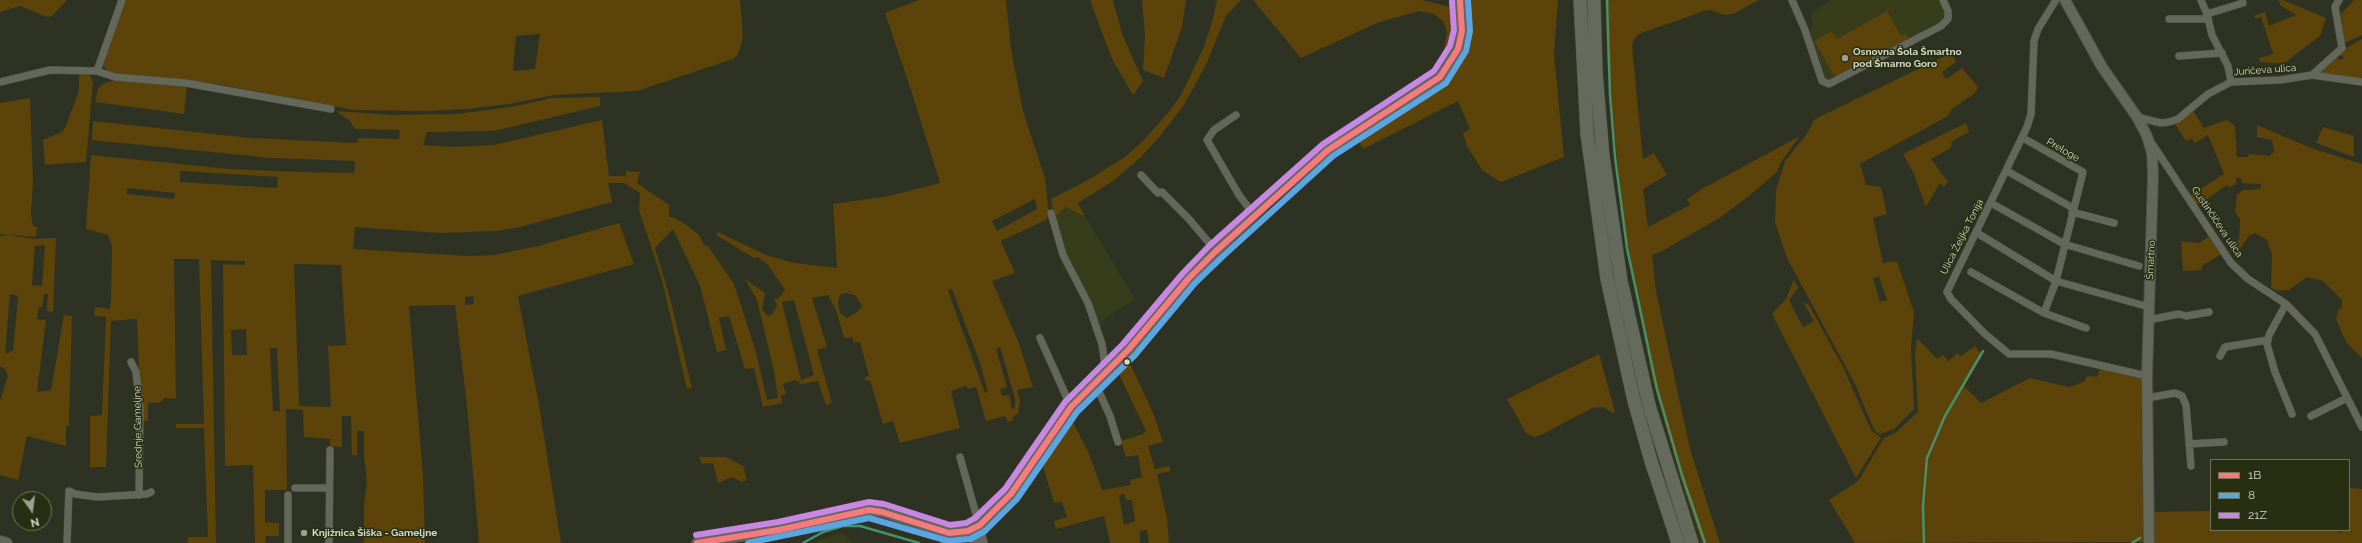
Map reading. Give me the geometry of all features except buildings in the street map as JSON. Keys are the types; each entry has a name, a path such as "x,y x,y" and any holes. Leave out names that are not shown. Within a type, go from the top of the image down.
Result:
{"highway":[{"path":"1580,0 1587,134 1607,279 1634,401 1678,543"},
{"path":"1594,0 1596,72 1603,156 1622,281 1649,405 1692,543"}],"street":[{"path":"97,71 122,0"},
{"path":"697,543 779,530 869,510 882,512 949,533 961,532 980,525 1010,494 1071,408 1133,344 1190,278 1216,251 1254,215 1328,150 1440,77 1458,49 1462,31 1460,0"},
{"path":"1792,0 1805,30 1822,81 1829,84 1941,26 1948,19 1948,11 1943,0"},
{"name":"Ulica Željka Tonija","path":"2056,0 2038,29 2034,41 2031,114 2023,138 1947,292 1951,299 2001,349 2009,354 2019,356 2050,354 2147,376"},
{"name":"Šmartno","path":"2065,0 2102,68 2137,117 2147,136 2152,153 2153,175 2147,376 2149,543"},
{"path":"2201,0 2208,16 2212,35 2222,53 2231,82"},
{"path":"2312,75 2342,48 2335,7 2339,0"},
{"path":"2169,19 2208,16 2243,3"},
{"path":"2179,56 2222,53"},
{"path":"0,82 50,70 97,71 115,77 186,83 331,109"},
{"name":"Juričeva ulica","path":"2137,117 2161,123 2169,122 2178,118 2208,94 2231,82 2280,80 2312,75 2362,82"},
{"path":"1236,116 1214,130 1207,140 1239,194 1254,215"},
{"name":"Gustinčičeva ulica","path":"2147,136 2232,263 2248,279 2286,304 2320,342 2362,427"},
{"name":"Preloge","path":"2023,138 2083,172 2056,281 2044,313"},
{"path":"2007,172 2073,210 2114,223"},
{"path":"1141,175 1158,193 1162,192 1188,218 1216,251"},
{"path":"1991,202 2064,244 2139,266"},
{"path":"1051,213 1067,263 1088,303 1102,344 1106,373"},
{"path":"1977,233 2056,281 2149,306"},
{"path":"1971,272 2044,313 2086,328"},
{"path":"2286,304 2268,340 2270,357 2292,414"},
{"path":"2148,320 2209,312"},
{"path":"1040,338 1071,408"},
{"path":"2220,356 2225,346 2268,340"},
{"name":"Srednje Gameljne","path":"131,362 136,372 140,407 139,495"},
{"path":"1095,383 1110,416 1118,442"},
{"path":"2147,398 2175,393 2182,396 2186,404 2191,466"},
{"path":"2311,416 2347,398"},
{"path":"2190,444 2224,442"},
{"path":"329,543 330,450"},
{"path":"960,457 980,525 983,543 968,538 961,532"},
{"path":"295,488 329,488"},
{"path":"67,543 69,491 75,494 98,497 139,495 151,492"},
{"path":"288,495 288,543"},
{"path":"944,543 949,533"},
{"path":"0,541 7,543"}],"shaded area":[{"path":"0,0 67,0 52,16 47,17 20,6 0,12"},
{"path":"123,0 740,0 743,39 738,54 733,59 637,91 554,95 509,104 468,109 425,111 354,110 218,84 114,74 108,71 103,65","holes":["540,34 535,69 513,71 516,36"]},
{"path":"919,0 1006,0 1011,49 1023,111 1045,178 1049,215 1046,220 1001,241 1015,273 992,281 1018,341 1033,387 1017,390 1020,401 1018,414 1013,416 1013,420 1008,422 1005,416 986,421 976,387 968,389 966,386 951,391 960,428 900,443 893,421 883,424 870,380 865,381 865,377 869,376 860,342 854,343 852,337 844,338 836,310 828,295 812,298 827,347 817,350 832,403 826,405 818,381 801,384 795,380 783,384 786,394 781,395 782,403 763,407 754,368 745,369 729,316 719,318 726,350 717,352 700,286 673,229 655,248 670,298 692,388 687,389 662,280 639,210 640,193 624,183 608,183 612,202 520,227 498,231 440,233 355,227 353,249 469,256 494,255 538,246 619,223 634,264 518,296 539,405 561,543 479,543 468,415 455,305 409,306 423,475 425,543 364,543 364,506 367,481 364,456 364,431 357,431 357,456 352,455 351,416 342,416 342,447 330,446 330,439 304,437 303,410 286,409 287,490 265,490 265,522 279,523 279,536 266,536 265,543 255,543 253,465 225,466 223,264 245,265 245,261 211,260 216,543 188,543 188,537 208,537 204,428 176,428 176,424 204,424 199,259 174,259 176,399 165,398 159,403 148,403 148,421 141,420 137,319 111,321 106,467 90,467 90,416 102,415 106,317 94,316 95,307 109,309 111,301 112,246 108,235 86,229 91,155 229,169 298,172 354,173 355,161 272,158 92,140 93,121 250,138 355,143 358,142 358,138 399,139 400,130 355,129 350,121 336,111 393,115 456,114 511,107 552,98 600,97 600,106 494,131 427,132 423,145 451,147 494,145 602,120 609,176 626,176 626,171 640,172 637,183 669,205 669,217 675,218 685,224 699,235 704,245 708,246 734,284 756,352 767,400 778,398 774,371 757,300 745,279 765,293 762,310 768,316 772,314 777,306 774,298 777,300 785,290 768,265 758,257 754,258 716,235 718,232 766,255 794,263 837,268 833,204 889,196 940,183 885,13","holes":["182,171 278,177 277,188 180,182 180,172","127,188 175,193 174,199 127,194","1035,199 1037,209 997,231 992,221","294,264 341,265 346,345 328,346 331,407 299,406","952,289 980,363 988,392 985,393 956,313 948,290","846,293 855,295 862,306 856,313 847,318 840,313 838,302 840,295","473,296 474,304 465,305 465,297","794,300 814,375 801,380 782,302","246,329 247,355 232,355 231,330","1000,347 1015,398 1015,408 1012,409 1009,395 1002,396 1000,389 1007,387 996,349","270,348 277,348 280,411 273,411"]},
{"path":"1090,0 1113,0 1122,34 1143,81 1133,95 1112,59"},
{"path":"1142,0 1186,0 1182,27 1164,78 1143,70 1145,36"},
{"path":"1217,0 1241,0 1226,16 1206,65 1184,105 1156,141 1140,158 1113,181 1078,203 1084,215 1081,215 1066,207 1054,218 1051,199 1088,180 1125,157 1145,139 1171,109 1181,95 1203,49 1213,19"},
{"path":"1253,0 1422,0 1455,8 1456,35 1451,51 1437,72 1406,93 1433,71 1443,54 1447,32 1443,21 1434,14 1419,11 1377,23 1301,58"},
{"path":"1468,0 1558,0 1554,54 1564,157 1501,182 1482,170 1467,146 1463,133 1470,129 1458,101 1363,149 1358,141 1357,135 1432,90 1447,76 1459,60 1467,42"},
{"path":"1606,0 1759,0 1735,13 1725,15 1710,10 1704,11 1639,34 1634,39 1632,46 1643,159 1654,153 1667,175 1643,189 1648,227 1690,205 1687,199 1702,189 1800,136 1781,162 1777,172 1754,192 1721,217 1664,250 1652,255 1656,291 1690,449 1720,543 1702,543 1681,480 1652,378 1623,220 1607,57"},
{"name":"Osnovna Šola Šmartno pod Šmarno Goro","path":"1832,0 1939,0 1945,14 1942,20 1831,80 1825,77 1810,34 1813,22 1810,13"},
{"path":"2278,0 2283,0 2326,18 2320,36 2283,64 2260,62 2259,58 2273,54 2261,17 2256,19 2254,16 2265,12 2269,26 2296,15 2281,6"},
{"path":"2354,0 2362,0 2362,35 2343,44 2341,14"},
{"path":"1887,11 1901,36 1905,34 1909,38 1836,78 1814,41 1832,31 1837,39"},
{"path":"2362,39 2362,81 2320,72 2336,58 2342,60 2344,57 2339,55 2346,48"},
{"path":"1951,53 1956,62 1942,72 1946,79 1962,68 1978,87 1975,93 1952,109 1948,116 1860,164 1866,185 1881,187 1887,214 1873,218 1883,263 1897,261 1914,312 1911,348 1914,409 1894,429 1880,434 1876,432 1872,425 1855,384 1787,258 1775,222 1776,190 1785,161 1806,135 1815,119","holes":["1879,276 1887,300 1880,302 1873,278"]},
{"path":"79,71 90,75 93,82 86,162 45,165 43,140 62,132 66,126 79,90"},
{"path":"114,80 187,85 184,114 95,102 98,89 103,84"},
{"path":"30,98 33,183 31,212 33,226 37,227 36,237 0,234 0,103"},
{"path":"2192,109 2204,128 2227,120 2235,126 2237,157 2248,157 2249,154 2269,156 2274,152 2272,140 2257,137 2257,125 2311,148 2362,164 2362,358 2346,342 2336,319 2338,311 2342,307 2342,300 2323,281 2307,277 2289,290 2278,291 2271,288 2272,254 2267,240 2255,233 2249,236 2235,256 2229,248 2239,239 2240,220 2235,212 2237,195 2243,190 2260,189 2261,184 2242,183 2241,178 2236,178 2236,184 2229,188 2227,185 2200,204 2195,205 2189,196 2224,174 2208,135 2195,143 2192,139 2186,141 2175,124"},
{"path":"1966,123 1969,132 1952,141 1951,148 1931,159 1948,182 1944,187 1940,183 1926,207 1914,174 1903,154"},
{"path":"2323,127 2354,136 2354,157 2316,143"},
{"path":"1066,207 1080,215 1084,215 1135,299 1104,319 1099,331 1064,252 1054,218"},
{"path":"9,235 34,239 56,238 53,312 47,311 48,294 44,294 42,308 39,307 37,319 46,320 37,392 51,390 64,315 72,316 69,426 66,426 66,446 27,436 18,480 0,475 0,401 8,376 4,368 0,367 0,236","holes":["45,245 42,286 32,285 35,246","10,294 18,296 13,351 5,353"]},
{"path":"2211,235 2223,253 2202,266 2202,270 2183,271 2181,241 2199,243"},
{"path":"1794,279 1798,288 1789,300 1803,327 1814,321 1803,302 1809,305 1844,369 1871,430 1881,438 1856,478 1772,314 1786,299"},
{"path":"1917,338 1937,359 1943,355 1949,361 1957,353 1961,356 1975,346 1982,355 1964,386 1981,403 2030,378 2069,387 2084,382 2087,376 2097,377 2100,369 2141,379 2144,542 1855,543 1829,500 1858,481 1884,438 1895,433 1918,412 1915,355"},
{"path":"1599,354 1615,412 1612,413 1604,407 1592,408 1541,435 1535,437 1526,433 1507,399"},
{"path":"1128,359 1153,413 1163,442 1148,446 1155,469 1169,466 1171,471 1157,474 1167,518 1169,543 1149,543 1147,530 1140,531 1140,543 1110,543 1104,516 1056,529 1054,521 1067,517 1062,502 1054,503 1040,457 1067,418 1071,419 1088,451 1102,490 1131,485 1130,480 1142,477 1138,455 1126,457 1121,441 1143,434 1146,431 1117,370","holes":["1124,494 1126,500 1132,500 1135,521 1124,525 1119,495"]},
{"path":"699,457 726,457 743,466 747,480 742,482 732,477 718,483 713,463 702,464"},
{"path":"2350,488 2362,489 2362,543 2152,543 2153,512 2210,511 2210,531 2337,531 2340,533 2342,531 2350,531"},
{"path":"843,533 853,543 815,543 824,538"}],"waterway":[{"path":"1607,0 1610,95 1615,157 1627,248 1657,389 1682,475 1705,543"},
{"path":"1924,543 1923,506 1927,458 1945,416 1983,351"},
{"path":"803,543 823,532 843,526 860,526 919,543"},
{"path":"2132,543 2140,538"}],"transit line":[{"name":"1B","path":"697,543 779,530 869,510 882,512 949,533 968,531 980,525 1011,494 1071,407 1129,349 1189,278 1216,251 1328,150 1440,77 1458,49 1462,31 1460,0"},
{"name":"8","path":"748,543 869,518 948,541 970,539 985,531 1017,499 1077,412 1135,355 1195,283 1333,156 1446,83 1466,51 1470,31 1468,0"},
{"name":"21Z","path":"696,535 778,522 869,502 884,504 950,525 966,523 975,518 1005,489 1065,402 1123,344 1183,273 1210,245 1323,144 1434,71 1450,46 1454,30 1452,1"}],"place":[{"name":"Osnovna Šola Šmartno pod Šmarno Goro","path":"1845,58"},
{"name":"Knjižnica Šiška - Gameljne","path":"304,533"}]}
